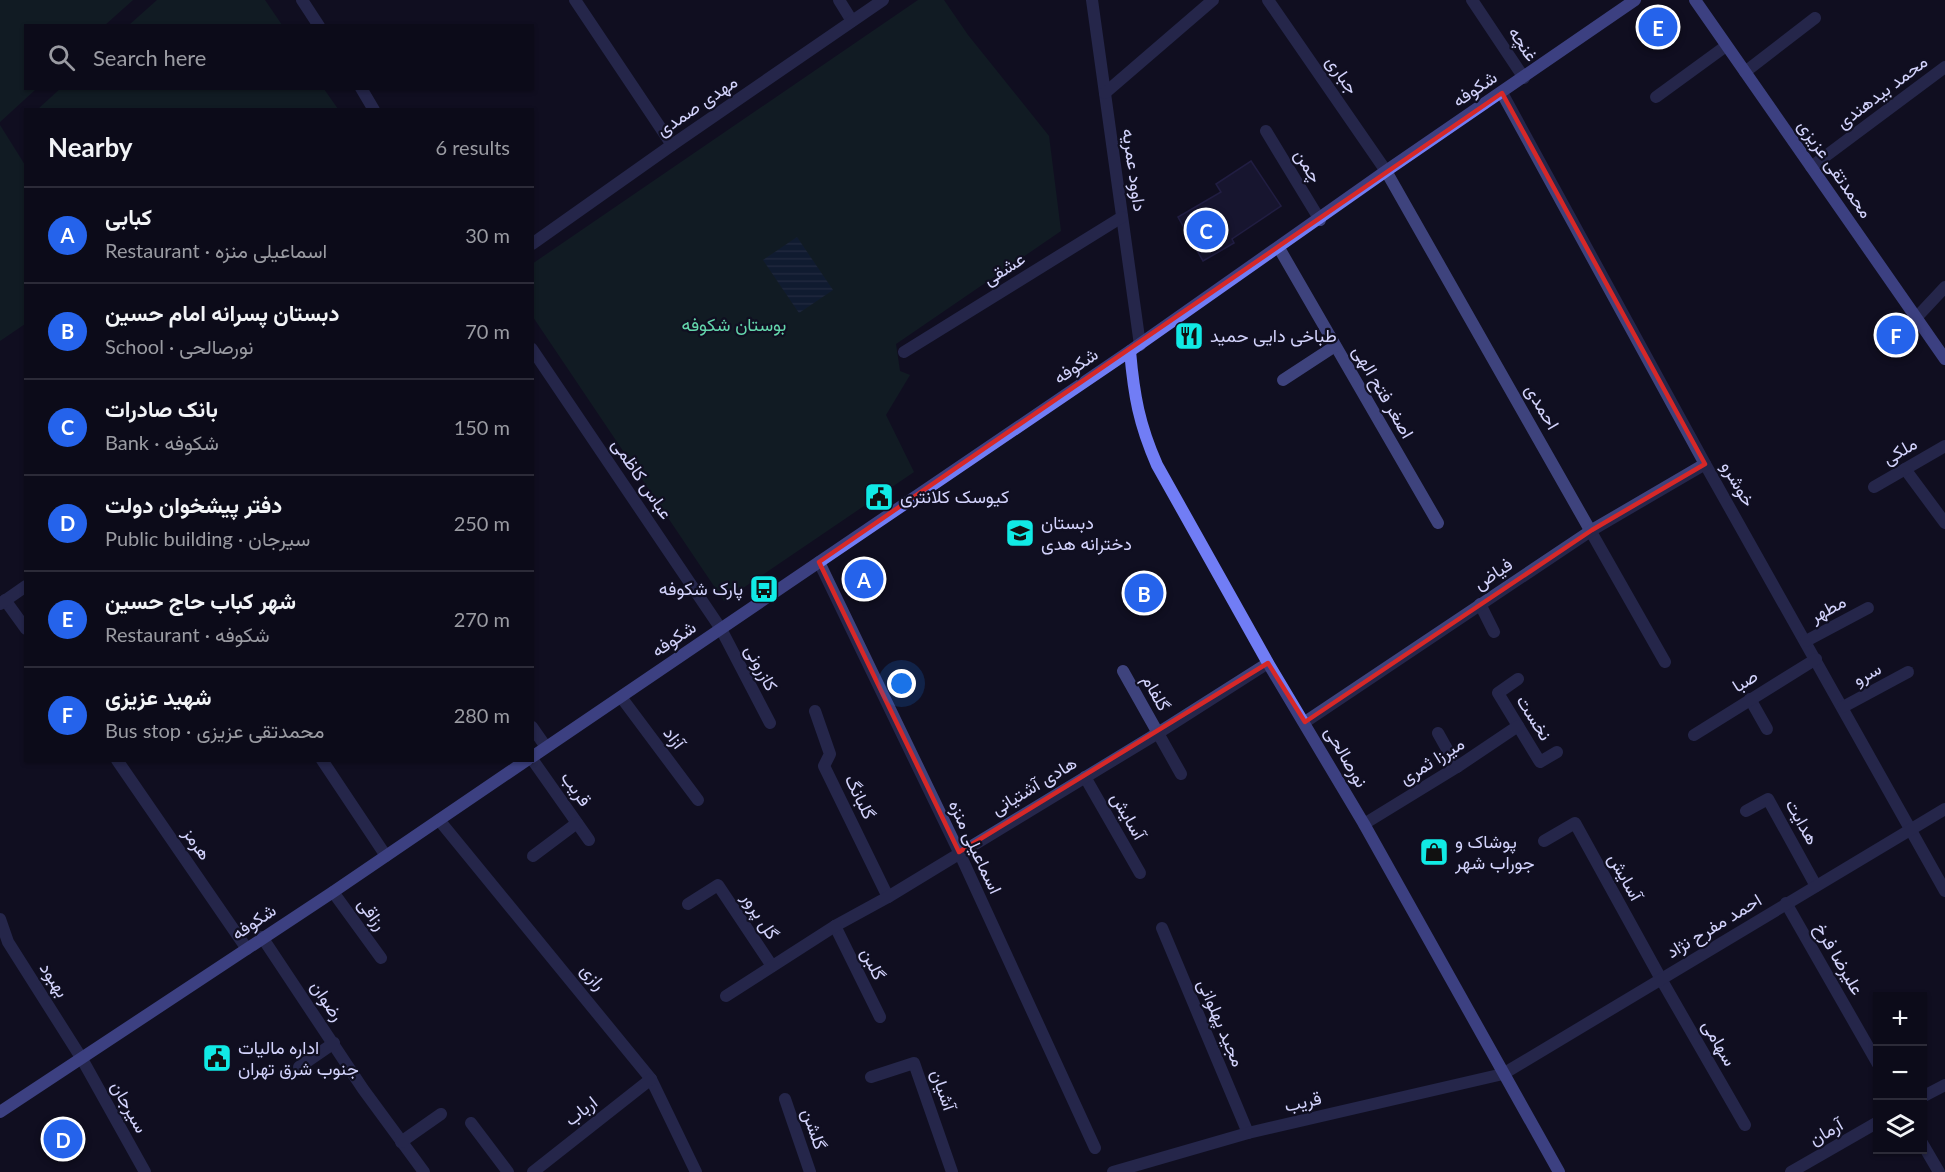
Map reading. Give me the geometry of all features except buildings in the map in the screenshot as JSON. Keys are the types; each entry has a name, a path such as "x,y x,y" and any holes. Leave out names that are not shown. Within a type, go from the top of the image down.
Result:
{"main road":[{"name":"شکوفه","path":"534,756 1135,348 1320,220 1386,171 1635,0"},
{"name":"محمدتقی عزیزی","path":"1695,0 1945,359"},
{"name":"نورصالحی","path":"1135,348 1134,394 1145,439 1157,465 1268,663 1364,824 1559,1172"},
{"name":"شکوفه","path":"0,1112 333,892 524,762"}],"street":[{"path":"302,0 318,24"},
{"path":"575,0 672,144"},
{"path":"839,0 852,21"},
{"name":"مهدی صمدی","path":"534,243 672,144 883,0"},
{"name":"داوود عمریه","path":"1092,0 1122,217 1135,348"},
{"path":"1105,93 1213,0"},
{"name":"جباری","path":"1268,0 1386,171"},
{"name":"غنچه","path":"1472,0 1524,78"},
{"path":"1745,72 1815,18"},
{"path":"1656,97 1726,46"},
{"name":"محمد بیدهندی","path":"1811,167 1945,67"},
{"path":"361,90 373,108"},
{"name":"خوشرو","path":"1502,93 1705,464 1945,891"},
{"name":"چمن","path":"1266,131 1320,220"},
{"name":"احمدی","path":"1386,171 1665,662"},
{"name":"عشقی","path":"904,352 1122,217"},
{"name":"اصغر فتح الهی","path":"1279,248 1438,523"},
{"path":"1916,318 1945,287"},
{"path":"1283,380 1335,346"},
{"name":"عباس کاظمی","path":"534,352 721,629"},
{"name":"ملکی","path":"1874,487 1945,446"},
{"name":"فیاض","path":"1305,722 1592,530 1705,464"},
{"path":"1905,469 1945,523"},
{"name":"اسماعیلی منزه","path":"819,562 959,852 1095,1148"},
{"path":"24,587 3,602 24,627"},
{"path":"1480,604 1494,632"},
{"name":"مطهر","path":"1806,641 1868,608"},
{"name":"کازرونی","path":"721,629 770,723"},
{"name":"صبا","path":"1694,735 1816,659"},
{"name":"هادی آشتیانی","path":"726,996 835,926 888,897 1158,733 1268,663"},
{"name":"گلفام","path":"1123,671 1181,774"},
{"name":"سرو","path":"1843,707 1908,672"},
{"name":"نخست","path":"1518,679 1498,693 1540,762 1557,752"},
{"name":"آزاد","path":"621,697 698,800"},
{"path":"1750,699 1767,729"},
{"name":"گلبانگ","path":"814,711 830,754 824,766 888,897"},
{"name":"میرزا ثمری","path":"1364,824 1457,767 1518,726"},
{"path":"534,730 546,747"},
{"path":"1438,733 1457,767"},
{"name":"قریب","path":"534,761 589,840"},
{"name":"هرمز","path":"118,762 247,949"},
{"path":"323,762 386,856"},
{"name":"آسایش","path":"1084,777 1140,873"},
{"name":"هدایت","path":"1746,811 1768,799 1816,886"},
{"name":"احمد مفرح نژاد","path":"1503,1074 1945,809"},
{"name":"رازی","path":"440,820 651,1079 696,1172"},
{"path":"533,856 577,823"},
{"name":"آسایش","path":"1544,840 1575,823 1661,979"},
{"name":"گل پرور","path":"688,904 718,885 772,966"},
{"name":"رزاقی","path":"333,892 381,958"},
{"name":"علیرضا فرخ","path":"1786,903 1873,1055"},
{"name":"بهبود","path":"0,919 9,942 81,1059"},
{"name":"گلبن","path":"835,926 880,1017"},
{"name":"مجید پهلوانی","path":"1162,928 1248,1133"},
{"name":"رضوان","path":"262,938 363,1089 424,1172"},
{"name":"سهامی","path":"1661,979 1745,1125"},
{"path":"299,1067 334,1043"},
{"name":"سیرجان","path":"81,1059 145,1172"},
{"name":"آشیان","path":"871,1077 914,1063 952,1172"},
{"name":"قریب","path":"1113,1172 1248,1133 1503,1074"},
{"name":"ارباب","path":"533,1172 651,1079"},
{"path":"1927,1095 1945,1084"},
{"name":"گلشن","path":"785,1099 810,1172"},
{"path":"401,1142 441,1114"},
{"path":"471,1123 508,1172"},
{"name":"آرمان","path":"1791,1172 1873,1125"},
{"path":"1927,1150 1939,1172"}],"highlighted area":[{"path":"1502,93 1705,464 1592,530 1305,722 1268,663 959,852 819,562"}],"green space":[{"path":"0,0 133,0 106,24 24,24 24,90 35,90 0,122"},
{"path":"157,0 265,0 281,24 130,24"},
{"name":"بوستان شکوفه","path":"918,0 944,0 968,35 1049,136 1061,231 896,344 900,371 910,375 886,415 914,472 724,601 534,318 534,263"},
{"path":"59,90 325,90 337,108 39,108"},
{"path":"0,125 24,163 24,325 0,341"}],"water":[{"path":"797,237 833,290 799,313 763,260"}],"place":[{"name":"شهر کباب حاج حسین","path":"1658,27"},
{"name":"بانک صادرات","path":"1206,230"},
{"name":"شهید عزیزی","path":"1896,335"},
{"name":"طباخی دایی حمید","path":"1189,336"},
{"name":"کیوسک کلانتری","path":"879,497"},
{"name":"دبستان دخترانه هدی","path":"1020,533"},
{"name":"کبابی","path":"864,579"},
{"name":"پارک شکوفه","path":"764,589"},
{"name":"دبستان پسرانه امام حسین","path":"1144,593"},
{"name":"پوشاک و جوراب شهر","path":"1434,852"},
{"name":"اداره مالیات جنوب شرق تهران","path":"217,1058"},
{"name":"دفتر پیشخوان دولت","path":"63,1139"}]}
